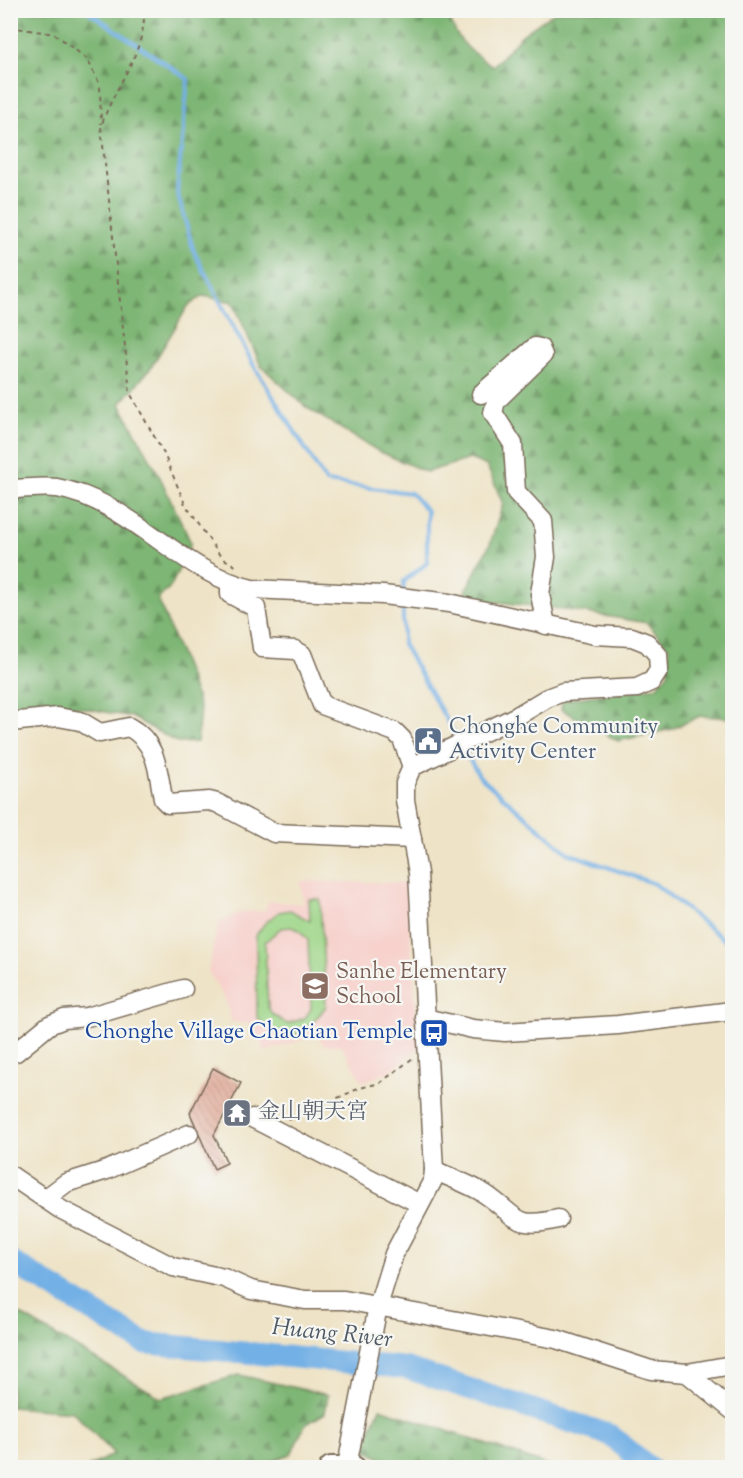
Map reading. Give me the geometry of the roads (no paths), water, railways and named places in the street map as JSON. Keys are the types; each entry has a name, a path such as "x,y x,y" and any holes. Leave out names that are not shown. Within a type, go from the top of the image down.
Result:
{"street":[{"path":"481,394 535,347 540,348 543,355 496,401 493,413 513,444 516,492 543,521 546,557 540,594 546,625"},
{"path":"10,489 56,488 101,503 202,570 230,584 252,589 383,595 449,603 595,635 632,637 647,643 658,656 659,670 652,681 637,688 563,692 547,698 517,716 412,767 405,783 411,839 418,873 434,1170 433,1180 394,1254 378,1310 356,1427 344,1467"},
{"path":"230,584 230,594 256,608 262,648 295,650 302,654 322,705 395,732 402,739 412,767"},
{"path":"10,722 58,717 80,721 100,733 129,727 139,732 153,752 163,799 168,804 209,801 274,833 411,839"},
{"path":"10,1053 16,1052 50,1025 64,1019 87,1017 183,989"},
{"path":"425,1018 473,1029 505,1032 666,1019 732,1011"},
{"path":"252,1118 420,1204"},
{"path":"45,1199 66,1183 107,1170 189,1134"},
{"path":"434,1170 485,1193 507,1213 523,1222 537,1224 558,1219"},
{"path":"10,1175 60,1209 173,1267 224,1278 251,1290 305,1300 344,1300 378,1310 556,1339 651,1370 687,1373 732,1365"},
{"path":"687,1373 732,1410"}],"waterway":[{"path":"86,10 188,79 177,192 194,252 254,366 326,482 411,493 427,511 427,563 404,581 403,592"},
{"path":"403,603 403,644 458,740"},
{"path":"463,749 480,777 568,853 655,884 732,946"},
{"name":"Huang River","path":"10,1261 144,1343 406,1368 610,1435 650,1468"}],"place":[{"name":"Chonghe Community Activity Center","path":"428,741"},
{"name":"Sanhe Elementary School","path":"315,986"},
{"name":"Chonghe Village Chaotian Temple","path":"434,1033"},
{"name":"金山朝天宮","path":"237,1113"}]}
